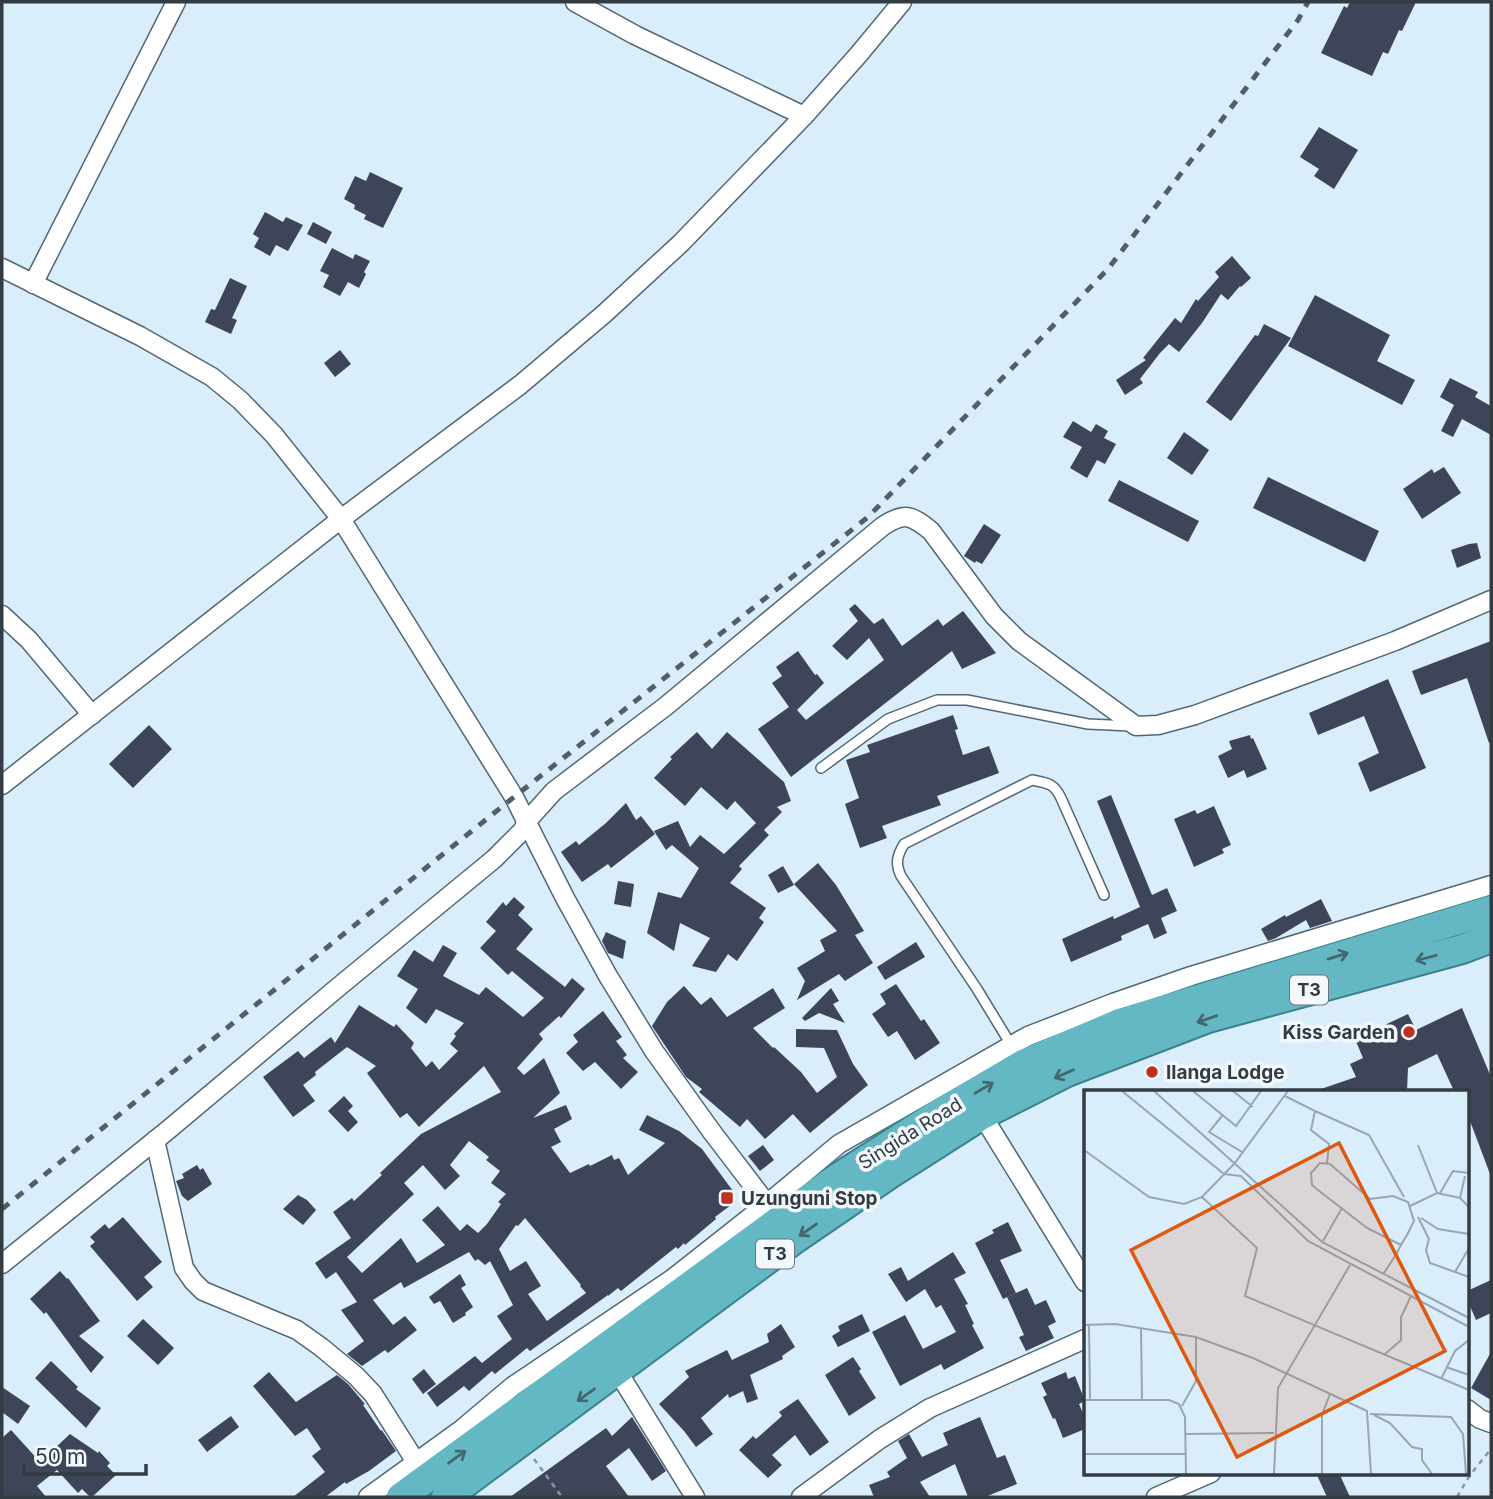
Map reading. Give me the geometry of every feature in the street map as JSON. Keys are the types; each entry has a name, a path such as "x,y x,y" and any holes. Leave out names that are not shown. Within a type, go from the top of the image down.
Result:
{"highway":[{"name":"Singida Road","path":"401,1497 833,1181 938,1114 1017,1055 1491,910"},
{"name":"Singida Road","path":"446,1497 796,1238 982,1115 1067,1072 1208,1018 1491,938"}],"street":[{"path":"33,284 176,2"},
{"path":"575,2 635,35 804,116"},
{"path":"2,785 341,519 520,385 604,314 681,243 804,116 902,2"},
{"path":"2,268 139,336 212,377 240,400 274,435 341,519 514,797 565,898 654,1051 767,1204"},
{"path":"2,1265 494,859 523,830 527,821 554,791 666,706 897,517 907,516 930,531 994,615 1019,641 1136,726 1158,725 1195,715 1395,641 1491,600"},
{"path":"2,615 29,640 92,715"},
{"path":"368,1497 462,1429 513,1387 672,1279 839,1144 1017,1055 1028,1036 1178,981 1491,885"},
{"path":"982,1115 1084,1280"},
{"path":"155,1140 184,1268 193,1281 210,1295 274,1320 321,1347 373,1394 416,1462"},
{"path":"802,1497 880,1439 930,1408 1084,1339"},
{"path":"618,1372 695,1497"},
{"path":"1468,1410 1491,1423"},
{"path":"1156,1497 1209,1474"}],"lane":[{"path":"821,768 888,719 937,700 967,700 1088,724 1136,726"},
{"path":"1017,1055 977,989 901,876 896,865 897,855 904,844 1032,780 1056,788 1104,895"}],"path":[{"path":"522,1442 562,1497"},
{"path":"1457,1497 1470,1475 1491,1449"}],"building":[{"path":"1350,2 1416,2 1388,54 1383,52 1372,76 1321,53 1344,6 1347,8"},
{"path":"1319,127 1358,150 1334,189 1314,176 1319,169 1300,157"},
{"path":"370,172 403,188 383,228 364,219 366,215 354,209 355,205 344,199 355,176 366,181"},
{"path":"265,212 283,222 286,217 303,225 288,251 276,245 270,256 254,247 259,238 253,234"},
{"path":"313,222 332,232 326,244 307,234"},
{"path":"332,248 353,259 355,254 370,261 359,288 348,282 340,296 323,287 329,275 320,271"},
{"path":"1232,256 1251,278 1228,300 1221,294 1179,352 1169,344 1140,379 1143,383 1125,395 1116,380 1146,360 1143,358 1175,318 1181,323 1196,299 1198,301 1219,277 1215,272"},
{"path":"230,278 247,286 232,318 237,320 231,334 205,322 211,309 215,310"},
{"path":"1315,295 1390,335 1377,361 1415,380 1402,405 1288,346"},
{"path":"1264,324 1291,338 1231,421 1206,402 1255,335 1258,336"},
{"path":"340,350 351,364 335,377 324,363"},
{"path":"1450,378 1478,392 1475,397 1491,406 1491,435 1462,419 1453,437 1441,431 1454,405 1440,397"},
{"path":"1073,421 1091,432 1096,424 1108,431 1104,438 1116,444 1105,464 1097,460 1087,478 1070,468 1082,447 1063,437"},
{"path":"1184,432 1209,450 1192,475 1167,458"},
{"path":"1444,467 1461,493 1422,519 1403,489 1432,469 1434,473"},
{"path":"1268,477 1379,531 1365,562 1253,508"},
{"path":"1119,480 1199,521 1188,542 1108,501"},
{"path":"984,524 1001,535 982,564 964,556"},
{"path":"1477,543 1481,558 1457,568 1451,550"},
{"path":"855,604 874,624 883,618 902,646 938,619 943,626 963,611 996,653 962,669 952,651 791,777 758,729 789,707 772,683 782,676 776,667 798,651 824,683 797,710 806,720 884,660 869,638 847,660 832,646 858,621 849,609"},
{"path":"1491,641 1489,743 1467,678 1421,695 1412,671"},
{"path":"1388,679 1426,768 1370,792 1358,763 1379,753 1364,716 1318,735 1309,713"},
{"path":"953,715 963,755 989,746 999,773 937,796 941,805 882,826 887,838 860,848 845,804 859,798 846,760 870,752 867,745"},
{"path":"149,725 172,749 133,788 109,764"},
{"path":"697,732 712,749 727,732 784,782 791,801 777,807 782,812 764,830 769,835 739,866 742,869 730,883 766,908 759,918 764,922 737,961 728,954 716,972 692,966 710,938 680,923 674,951 647,933 658,892 681,898 699,868 672,845 666,850 654,831 678,821 690,847 700,835 724,854 756,823 735,801 727,810 701,787 685,806 654,778 672,759 670,757"},
{"path":"1250,735 1267,769 1247,778 1244,770 1228,778 1218,756 1232,749 1229,741"},
{"path":"1111,795 1152,895 1167,888 1177,911 1161,918 1167,933 1154,939 1148,924 1121,936 1122,940 1071,962 1062,939 1140,907 1097,801"},
{"path":"626,803 636,820 641,816 655,834 611,868 608,864 582,882 561,852 576,841 579,845"},
{"path":"1214,806 1231,845 1222,849 1224,853 1194,867 1174,819 1195,810 1197,814"},
{"path":"818,863 836,885 864,931 855,935 873,963 845,981 839,974 797,1000 805,981 797,968 825,951 820,940 837,931 794,884"},
{"path":"783,866 794,885 778,893 768,875"},
{"path":"618,881 634,884 631,907 614,904"},
{"path":"514,897 525,907 518,915 533,929 516,949 565,987 572,978 585,989 561,1018 559,1016 539,1034 543,1039 517,1068 524,1075 544,1058 560,1093 533,1118 566,1105 572,1119 554,1129 561,1142 551,1147 570,1173 612,1155 614,1160 619,1158 628,1175 665,1143 639,1130 647,1115 679,1131 702,1149 733,1191 724,1197 731,1205 685,1245 684,1243 678,1249 676,1247 621,1291 618,1288 530,1351 527,1348 495,1374 492,1371 469,1391 464,1386 437,1407 427,1393 475,1356 482,1363 512,1339 497,1316 513,1305 490,1261 485,1265 478,1259 475,1261 469,1252 404,1288 401,1282 373,1300 393,1325 405,1316 417,1330 388,1353 385,1350 362,1366 347,1354 364,1341 341,1310 357,1302 336,1272 326,1279 315,1263 351,1238 333,1212 352,1198 354,1201 421,1134 501,1092 484,1066 419,1127 407,1113 400,1118 367,1073 376,1066 347,1047 303,1085 315,1101 293,1117 263,1077 298,1051 304,1058 331,1037 335,1043 359,1005 394,1027 396,1024 414,1043 411,1048 426,1067 432,1061 439,1070 458,1051 450,1044 456,1036 454,1034 464,1023 436,1009 426,1024 406,1008 418,989 397,976 414,950 433,962 443,945 457,953 443,976 479,995 486,987 523,1017 544,998 512,971 508,975 480,948 496,931 486,922 503,902 506,906","holes":["469,1141 489,1157 486,1160 500,1171 491,1183 506,1194 498,1202 501,1204 487,1224 478,1233 467,1224 460,1231 438,1206 422,1220 445,1245 417,1263 401,1238 362,1273 347,1257 414,1194 404,1183 423,1165 445,1190 460,1176 450,1165","525,1218 586,1293 547,1321 528,1294 541,1286 526,1261 510,1271 499,1249 516,1225"]},
{"path":"1321,899 1332,921 1310,928 1306,920 1268,941 1261,929"},
{"path":"606,932 626,941 623,959 608,953 602,941"},
{"path":"916,942 925,957 885,980 877,967"},
{"path":"896,984 940,1043 915,1060 897,1031 888,1037 872,1014 886,1004 880,994"},
{"path":"684,986 701,1005 711,997 727,1017 773,988 785,1008 753,1028 801,1072 817,1093 837,1077 824,1048 796,1047 796,1029 837,1030 853,1064 868,1085 810,1133 793,1114 765,1139 747,1119 740,1127 699,1092 702,1089 686,1077 652,1026 667,1002"},
{"path":"831,988 839,1001 833,1004 845,1023 819,1013 805,1021 802,1018"},
{"path":"1462,1008 1491,1077 1490,1174 1468,1116 1468,1090 1454,1090 1437,1054 1408,1068 1407,1090 1322,1090 1356,1077 1350,1064 1363,1058 1355,1039 1408,1014 1416,1030"},
{"path":"603,1011 622,1037 616,1041 627,1055 623,1058 638,1072 621,1089 595,1062 583,1071 566,1053 578,1042 573,1035"},
{"path":"344,1096 353,1106 348,1111 358,1122 348,1132 328,1111"},
{"path":"763,1145 774,1160 760,1171 748,1156"},
{"path":"197,1165 200,1170 203,1168 212,1184 188,1201 182,1196 176,1181 184,1178 182,1174"},
{"path":"298,1195 316,1210 303,1225 283,1209"},
{"path":"123,1217 162,1262 144,1277 153,1287 137,1301 90,1246 95,1242 90,1237 105,1224 109,1229"},
{"path":"1008,1222 1022,1251 1000,1260 1016,1293 1003,1299 975,1243"},
{"path":"953,1252 966,1273 954,1279 968,1304 965,1305 974,1324 972,1325 984,1348 944,1370 941,1364 900,1386 872,1332 905,1315 923,1349 956,1332 941,1305 936,1308 925,1289 906,1302 888,1274 901,1267 908,1281"},
{"path":"60,1271 100,1321 79,1336 104,1357 91,1373 46,1312 44,1314 30,1299"},
{"path":"460,1274 466,1285 461,1288 473,1307 453,1323 440,1301 434,1304 429,1297"},
{"path":"1491,1280 1491,1313 1476,1320 1468,1301 1468,1291"},
{"path":"1027,1288 1035,1305 1046,1300 1056,1322 1048,1326 1054,1338 1026,1351 1019,1337 1024,1335 1007,1297"},
{"path":"862,1314 870,1331 838,1347 832,1336 840,1331 838,1326"},
{"path":"143,1319 174,1348 158,1365 127,1336"},
{"path":"781,1324 795,1347 782,1356 783,1359 750,1375 758,1399 747,1403 743,1391 729,1398 728,1394 701,1418 713,1434 696,1447 659,1404 689,1377 685,1371 727,1350 732,1360 769,1342 767,1334"},
{"path":"1491,1352 1491,1400 1471,1388"},
{"path":"853,1357 876,1398 849,1416 825,1375"},
{"path":"51,1361 78,1387 76,1389 101,1408 86,1428 35,1378"},
{"path":"424,1369 436,1384 423,1394 412,1379"},
{"path":"269,1372 296,1402 337,1375 365,1404 363,1405 396,1451 369,1471 346,1484 345,1482 325,1497 293,1497 325,1472 312,1456 321,1449 307,1428 295,1436 253,1386"},
{"path":"1066,1372 1068,1379 1075,1376 1084,1398 1079,1404 1084,1416 1084,1429 1063,1438 1043,1397 1047,1395 1041,1383"},
{"path":"2,1387 30,1406 18,1424 2,1412"},
{"path":"798,1399 829,1442 810,1456 795,1435 772,1455 782,1465 768,1478 739,1450 753,1436 756,1439 782,1416 779,1412"},
{"path":"231,1416 239,1427 207,1452 198,1440"},
{"path":"632,1417 666,1471 652,1481 629,1448 606,1466 629,1497 510,1497 606,1428 612,1436"},
{"path":"980,1417 997,1458 1005,1455 1017,1484 985,1497 968,1497 955,1464 920,1482 930,1497 874,1497 869,1485 890,1477 887,1472 907,1458 898,1441 909,1434 922,1457 948,1445 943,1433"},
{"path":"11,1430 40,1462 70,1434 98,1453 99,1451 110,1463 107,1466 116,1475 92,1497 82,1489 78,1493 57,1470 37,1486 46,1497 2,1497 2,1438"},
{"path":"1316,1474 1339,1474 1350,1497 1327,1497"}],"railway":[{"path":"2,1209 514,797 868,517 1108,269 1298,20 1308,2"}],"place":[{"name":"Kiss Garden","path":"1409,1032"},
{"name":"Ilanga Lodge","path":"1152,1072"},
{"name":"Uzunguni Stop","path":"727,1198"}]}
